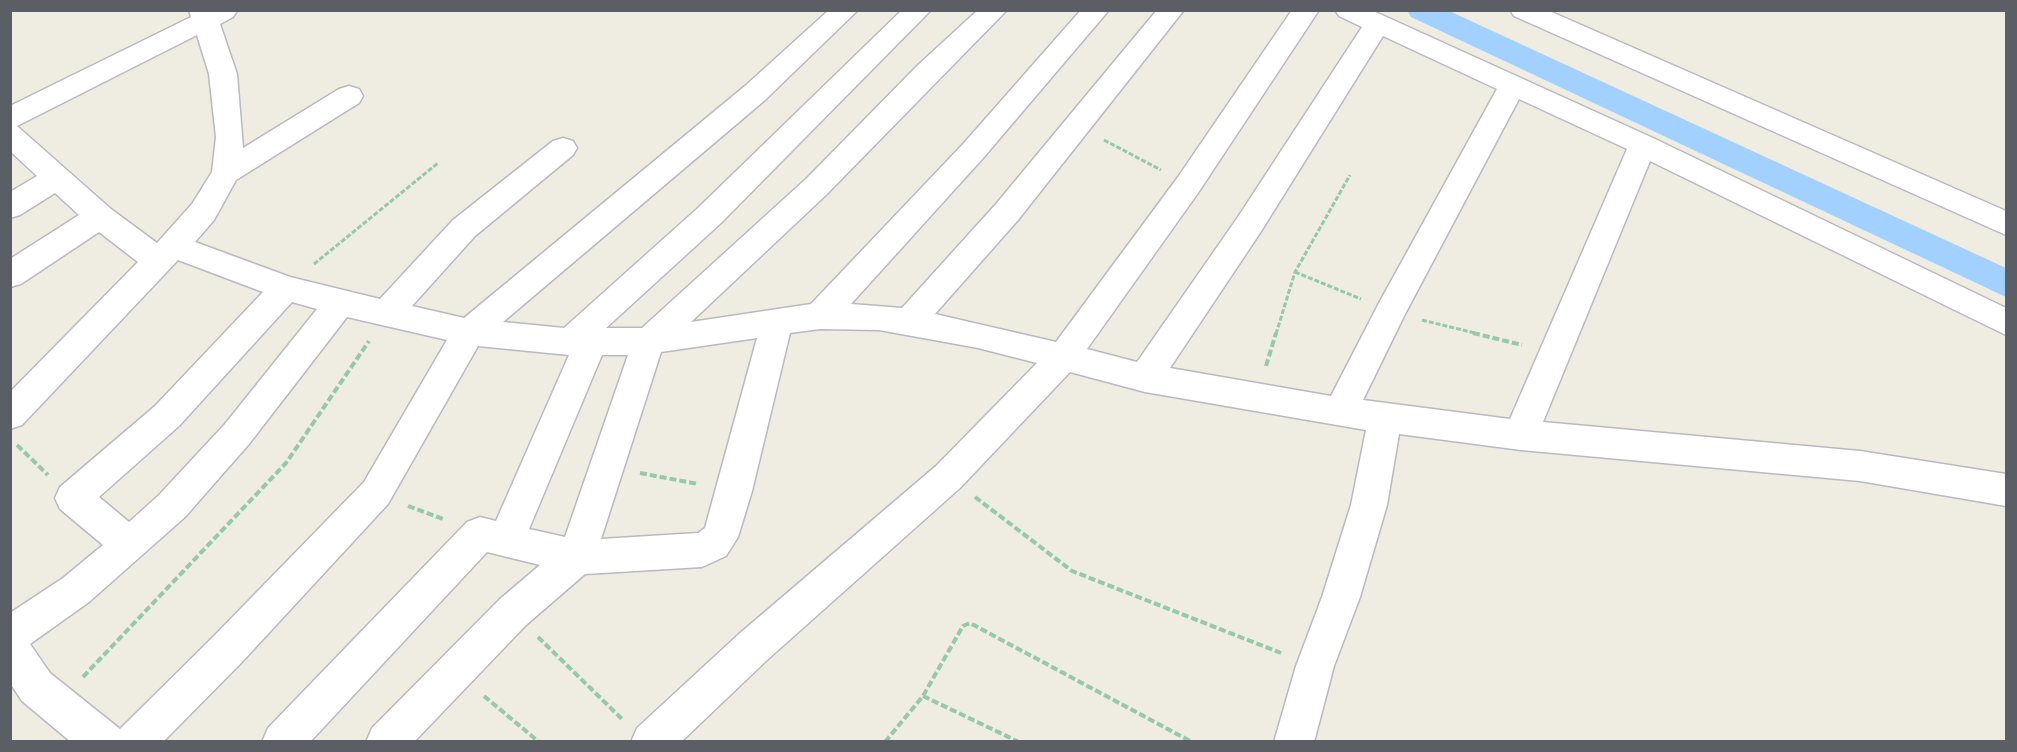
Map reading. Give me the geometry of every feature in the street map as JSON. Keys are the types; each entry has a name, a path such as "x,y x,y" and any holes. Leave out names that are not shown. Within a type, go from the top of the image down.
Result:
{"street":[{"path":"134,741 292,584 376,493 469,332 755,93 845,10"},
{"path":"282,741 493,537 580,342 918,10"},
{"path":"386,741 513,612 577,557 649,341 817,186 928,72 994,10"},
{"path":"820,316 974,150 1096,10"},
{"path":"910,321 1007,212 1171,10"},
{"path":"640,733 753,647 948,477 1062,359 1188,185 1306,10"},
{"path":"1348,10 1643,144 2007,322"},
{"path":"1523,10 2007,224"},
{"path":"10,118 211,14 229,110 230,137 226,172 203,212 10,415"},
{"path":"1146,378 1378,24"},
{"path":"1340,412 1390,312 1513,85"},
{"path":"226,172 349,96"},
{"path":"10,134 100,217 166,253 340,303 469,332 580,342 649,341 820,316 879,317 978,335 1062,359 1146,378 1256,399 1385,419 1521,435 1860,466 2007,490"},
{"path":"1521,435 1553,353 1643,144"},
{"path":"387,313 470,222 563,148"},
{"path":"10,207 57,177"},
{"path":"10,275 100,217"},
{"path":"130,545 73,498 167,416 286,288"},
{"path":"10,636 76,590 130,545 201,476 340,303"},
{"path":"493,537 577,557 708,548 720,537 777,324"},
{"path":"1294,741 1315,666 1341,597 1369,505 1385,419"},
{"path":"10,648 36,687 55,705 105,741"}],"path":[{"path":"1076,125 1188,185"},
{"path":"286,288 438,163"},
{"path":"1256,399 1295,272 1350,176"},
{"path":"1295,272 1390,312 1553,353"},
{"path":"55,705 286,463 387,313"},
{"path":"10,439 73,498"},
{"path":"608,466 734,491"},
{"path":"948,477 1072,571 1315,666"},
{"path":"376,493 493,537"},
{"path":"513,612 640,733"},
{"path":"885,741 923,696 963,626 970,623 1192,741"},
{"path":"454,671 539,741"},
{"path":"923,696 1019,741"}],"waterway":[{"path":"1421,10 2006,283"}]}
